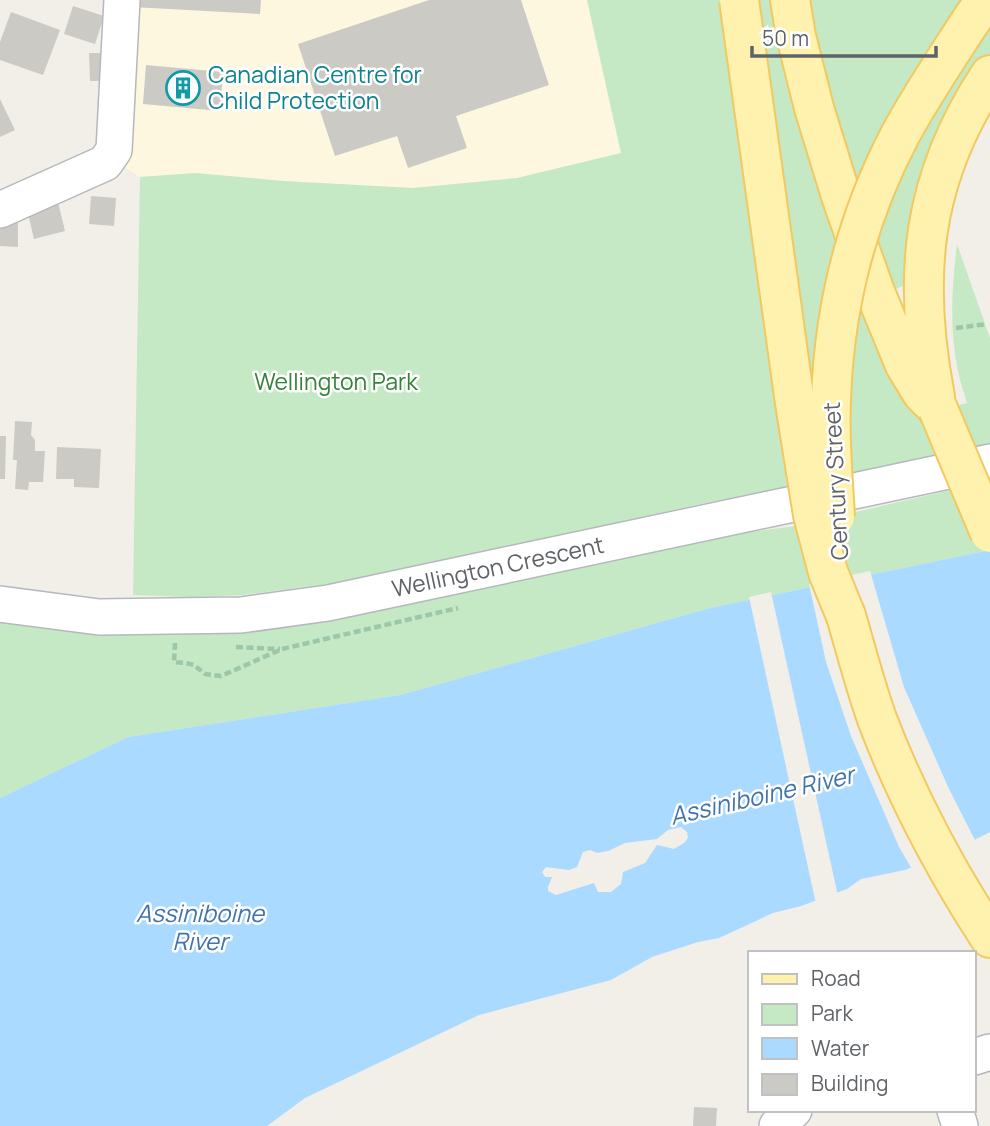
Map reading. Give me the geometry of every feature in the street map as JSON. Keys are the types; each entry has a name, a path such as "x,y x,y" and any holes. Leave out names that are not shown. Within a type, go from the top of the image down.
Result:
{"main road":[{"path":"739,0 813,515 828,572 846,616"},
{"path":"790,0 814,108 875,292 905,365 922,393 938,410"},
{"name":"Century Street","path":"978,11 920,100 894,147 870,201 854,247 845,283 833,362 830,441 846,616 877,717 894,760 947,866 990,938"},
{"path":"990,75 970,107 939,177 930,212 923,280 929,367 938,410 990,533"}],"street":[{"path":"0,210 105,163 114,150 122,0"},
{"name":"Wellington Crescent","path":"0,604 110,617 240,615 328,603 990,462"},
{"path":"777,1126 792,1112"}],"path":[{"path":"948,328 987,324"}],"shaded area":[{"path":"122,0 587,0 621,153 517,178 412,188 195,173 140,177 112,159"}],"green space":[{"name":"Wellington Park","path":"587,0 774,0 838,217 916,416 967,403 953,339 957,244 990,338 990,449 705,503 352,581 243,595 133,595 140,177 195,173 413,188 517,178 621,153"},
{"path":"807,0 962,0 908,82 937,105 990,28 990,57 905,285 884,294 837,152"},
{"path":"990,481 990,550 710,608 400,695 128,737 0,798 0,617 143,633 691,540 795,526"}],"water":[{"name":"Assiniboine River","path":"990,550 990,832 953,851 905,870 861,879 847,889 773,913 719,938 652,957 611,980 479,1015 305,1098 267,1126 0,1126 0,798 128,737 400,695 710,608","holes":["681,827 687,832 688,838 674,849 657,845 645,863 623,872 621,884 611,892 598,892 594,883 556,895 548,891 552,877 545,877 542,872 546,867 569,870 577,867 583,852 590,850 597,853 625,843 657,839 668,830"]}],"pier":[{"path":"870,571 904,687 949,789 976,842 913,871 899,847 851,736 826,662 809,584"},
{"path":"771,592 838,896 816,904 749,597"}],"building":[{"path":"132,0 261,0 260,14 132,7"},
{"path":"429,0 521,0 549,85 456,116 467,148 408,168 397,136 335,156 298,44"},
{"path":"73,6 104,16 95,44 64,34"},
{"path":"11,12 60,30 43,75 0,60 0,42"},
{"path":"89,53 101,53 102,81 90,81"},
{"name":"Canadian Centre for Child Protection","path":"146,65 223,72 220,111 143,104"},
{"path":"0,99 15,130 0,137"},
{"path":"91,196 116,198 114,226 89,224"},
{"path":"58,202 65,231 34,239 27,209"},
{"path":"0,220 18,221 18,247 0,246"},
{"path":"15,421 32,422 31,435 35,440 35,451 45,451 43,482 29,482 28,490 15,489"},
{"path":"0,436 6,436 5,479 0,479"},
{"path":"57,447 101,449 99,488 74,487 74,479 56,479"},
{"path":"694,1107 717,1108 716,1126 693,1126"}],"place":[{"name":"Canadian Centre for Child Protection","path":"183,88"}]}
